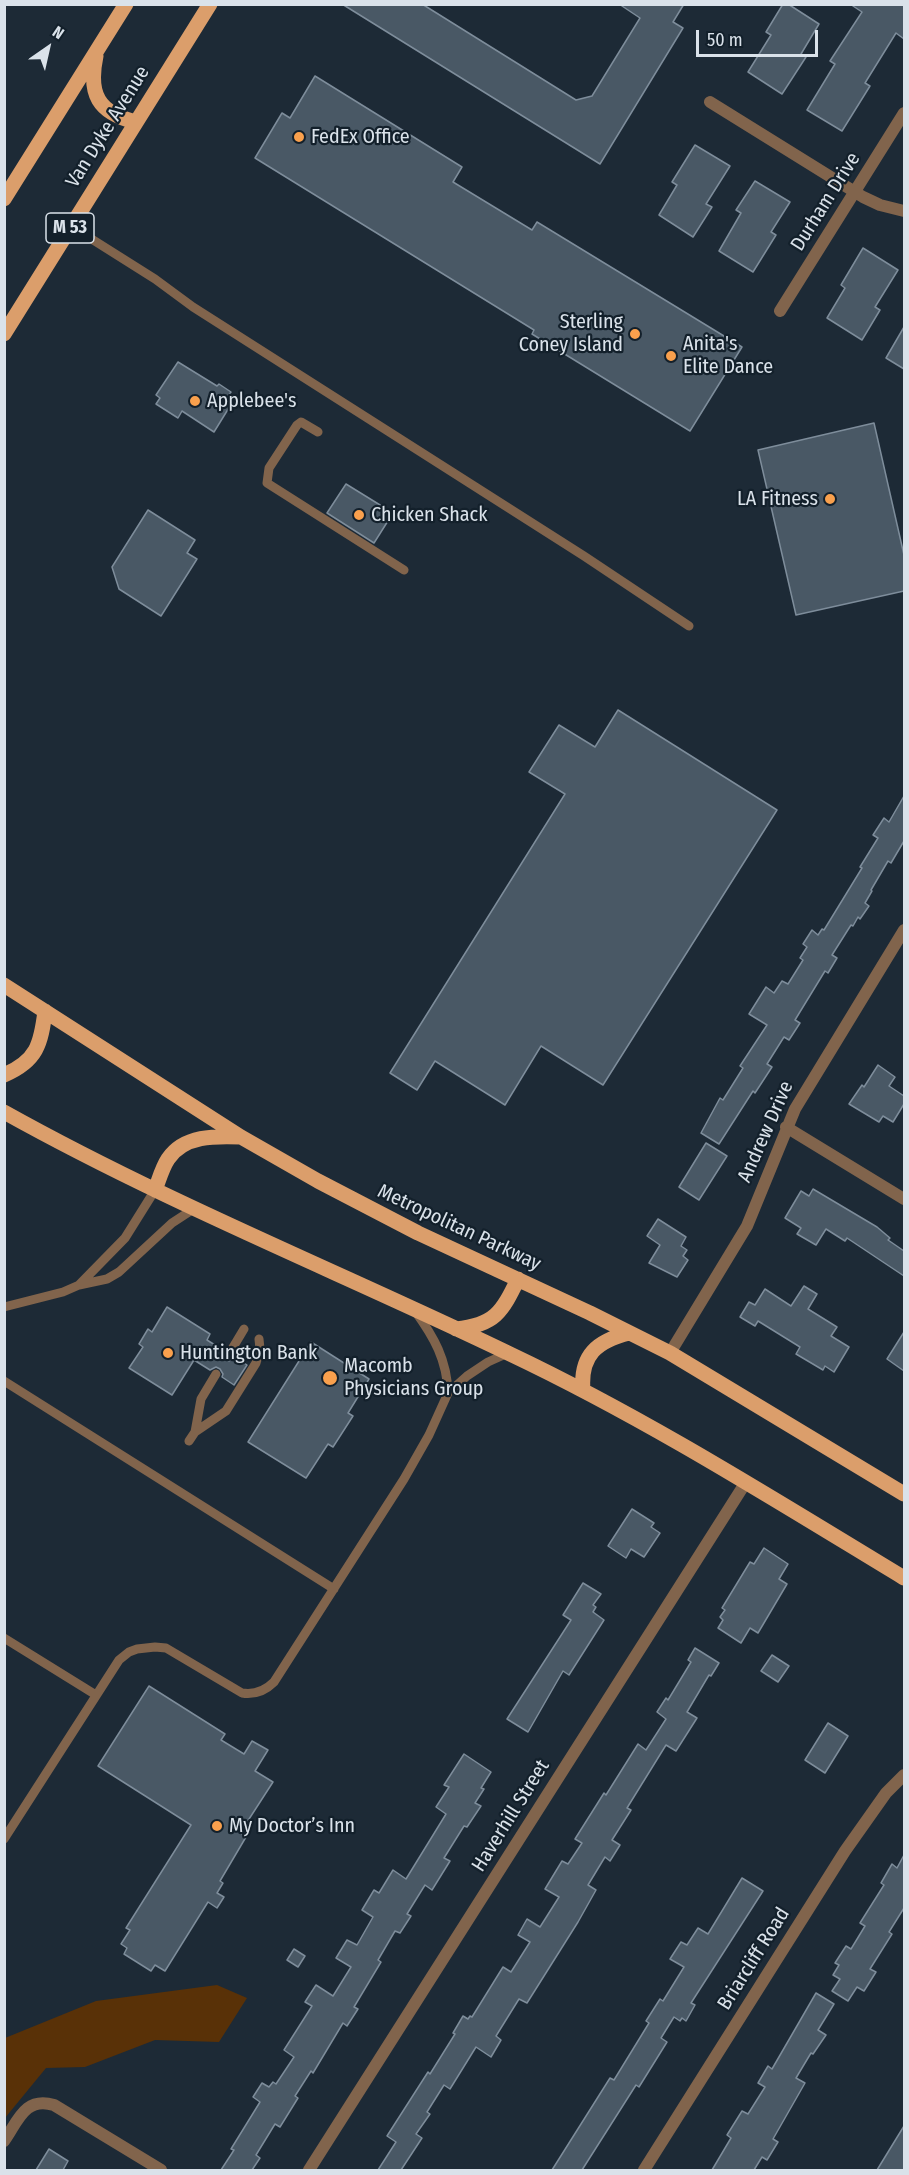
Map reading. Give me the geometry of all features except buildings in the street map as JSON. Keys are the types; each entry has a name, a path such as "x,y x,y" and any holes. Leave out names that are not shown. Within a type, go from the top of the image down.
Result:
{"main road":[{"path":"4,199 126,4"},
{"name":"Van Dyke Avenue","path":"4,334 210,4"},
{"path":"98,47 93,71 93,85 97,98 112,114 136,122"},
{"name":"Metropolitan Parkway","path":"4,985 241,1137 377,1213 670,1353 904,1494"},
{"path":"4,1075 20,1069 32,1058 39,1046 45,1011"},
{"path":"4,1112 155,1190 509,1353 584,1390 692,1450 904,1578"},
{"path":"155,1190 166,1161 175,1150 187,1142 202,1138 241,1137"},
{"path":"456,1329 474,1327 497,1315 518,1279"},
{"path":"584,1390 582,1375 590,1355 610,1338 629,1333"}],"street":[{"path":"710,102 856,193 880,205 904,211"},
{"name":"Durham Drive","path":"780,311 904,113"},
{"name":"Andrew Drive","path":"670,1353 747,1226 786,1127 833,1044 904,930"},
{"path":"786,1127 904,1198"},
{"name":"Haverhill Street","path":"309,2170 746,1482"},
{"name":"Briarcliff Road","path":"644,2170 851,1843 886,1793 904,1775"},
{"path":"4,2141 28,2107 37,2103 54,2105 161,2170"}],"lane":[{"path":"71,226 689,626"},
{"path":"318,432 301,422 297,425 269,468 267,483 404,570"},
{"path":"78,1285 125,1238 155,1190"},
{"path":"4,1307 63,1292 78,1285 107,1279 119,1272 172,1223 195,1208"},
{"path":"413,1309 431,1333 441,1353 448,1379 448,1393"},
{"path":"229,1354 244,1329"},
{"path":"189,1441 195,1432 226,1411 256,1363 260,1349 259,1340"},
{"path":"4,1839 124,1655 137,1649 166,1648 242,1693 250,1694 269,1687 280,1675 414,1463 448,1393 488,1362 509,1353"},
{"path":"195,1432 201,1399 216,1374"},
{"path":"4,1381 334,1589"},
{"path":"4,1638 96,1695"}],"shaded area":[{"path":"217,1985 247,1998 219,2042 155,2040 85,2067 46,2068 5,2118 5,2038 96,2001"}],"place":[{"name":"FedEx Office","path":"299,137"},
{"name":"Sterling Coney Island","path":"635,334"},
{"name":"Anita's Elite Dance","path":"671,356"},
{"name":"Applebee's","path":"195,401"},
{"name":"LA Fitness","path":"830,499"},
{"name":"Chicken Shack","path":"359,515"},
{"name":"Huntington Bank","path":"168,1353"},
{"name":"Macomb Physicians Group","path":"330,1378"},
{"name":"My Doctor’s Inn","path":"217,1826"}]}
